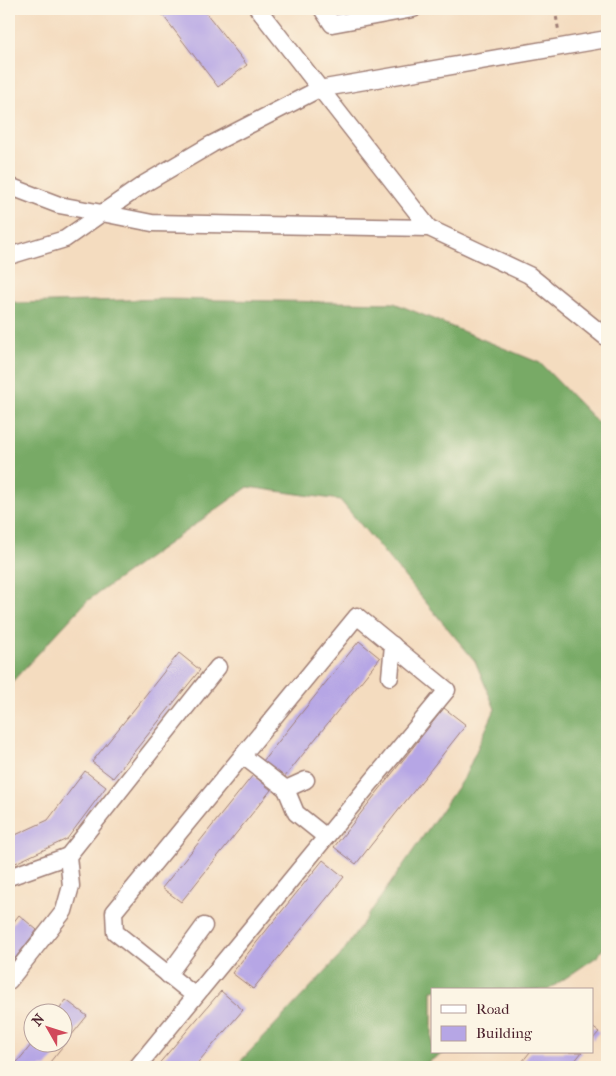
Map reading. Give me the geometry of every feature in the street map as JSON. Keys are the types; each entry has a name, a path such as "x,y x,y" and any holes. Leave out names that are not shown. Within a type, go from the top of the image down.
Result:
{"lane":[{"path":"258,9 429,228"},
{"path":"322,9 332,24 414,9"},
{"path":"9,256 65,239 144,184 212,144 319,89 607,38"},
{"path":"9,186 59,205 152,223 429,228 529,275 607,338"},
{"path":"137,1067 447,690 357,616 114,912 115,932 195,996"},
{"path":"390,677 393,645"},
{"path":"9,877 68,856 218,667"},
{"path":"243,756 286,789 296,813 326,837"},
{"path":"286,789 306,780"},
{"path":"9,981 64,911 71,886 68,856"},
{"path":"168,975 204,926"}],"path":[{"path":"555,9 561,46"}],"green space":[{"path":"164,299 394,303 540,363 607,432 607,943 598,956 551,988 431,988 431,1054 442,1054 419,1067 235,1067 340,956 465,776 495,709 475,661 340,500 248,487 87,601 9,685 9,300 17,303"}],"building":[{"path":"158,9 203,9 247,65 218,87"},
{"path":"359,641 380,658 284,778 263,761"},
{"path":"179,653 200,670 113,778 92,762"},
{"path":"444,708 466,725 356,864 334,847"},
{"path":"85,771 106,787 67,839 9,866 9,838 48,820"},
{"path":"253,775 271,790 181,902 162,888"},
{"path":"323,860 344,877 253,989 232,973"},
{"path":"19,915 37,930 9,966 9,928"},
{"path":"221,991 243,1010 194,1067 156,1067"},
{"path":"66,1000 71,1004 63,1004"},
{"path":"72,1005 87,1016 72,1035"},
{"path":"594,1028 599,1032 594,1038"},
{"path":"24,1054 56,1054 46,1067 13,1067"},
{"path":"528,1054 580,1054 570,1067 518,1067"}]}
